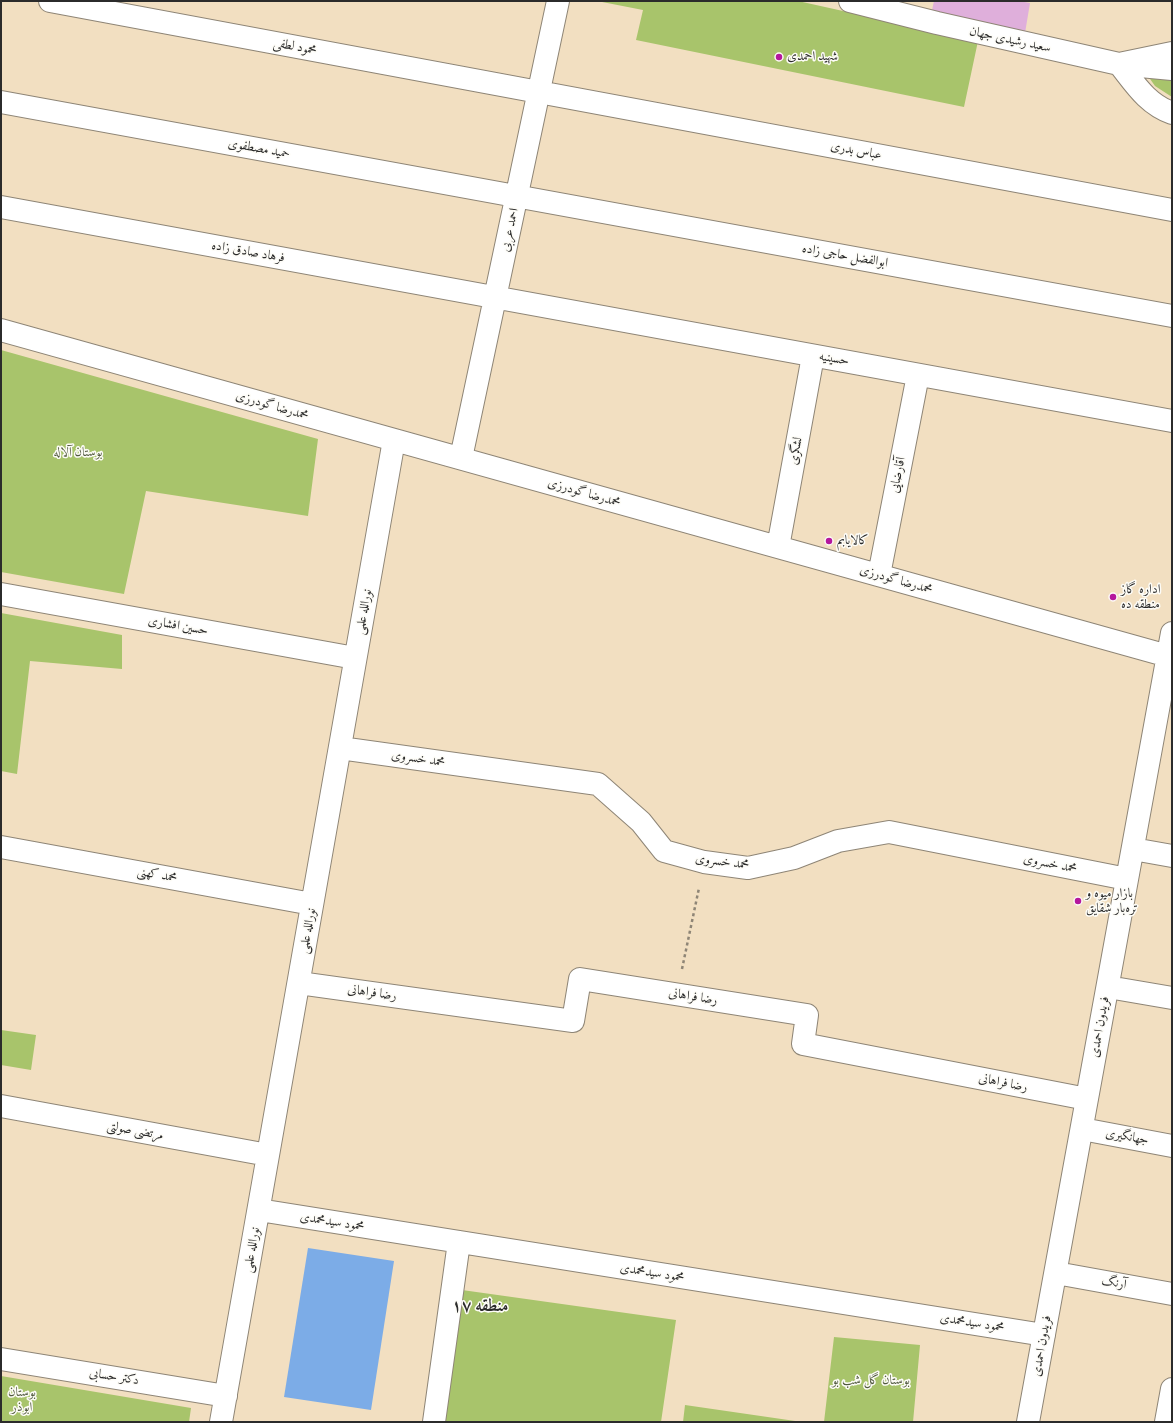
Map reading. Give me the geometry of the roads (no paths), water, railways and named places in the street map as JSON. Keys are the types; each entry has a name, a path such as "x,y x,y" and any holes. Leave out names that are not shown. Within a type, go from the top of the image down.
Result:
{"street":[{"name":"محمود لطفی","path":"50,1 540,92"},
{"name":"احمد عربی","path":"461,458 540,92 558,1"},
{"name":"سعید رشیدی جهان","path":"850,1 937,23 1119,64 1172,70"},
{"path":"1172,53 1119,64 1148,100 1159,108 1172,112"},
{"name":"عباس بدری","path":"540,92 1172,210"},
{"name":"حمید مصطفوی","path":"1,102 517,196"},
{"name":"ابوالفضل حاجی زاده","path":"517,196 1172,316"},
{"name":"فرهاد صادق زاده","path":"1,207 495,297"},
{"name":"حسینیه","path":"495,297 1172,421"},
{"name":"محمدرضا گودرزی","path":"1,330 1168,656"},
{"name":"لشگری","path":"778,547 813,356"},
{"name":"آقارضایی","path":"878,575 918,375"},
{"name":"نورالله علمی","path":"221,1422 394,440"},
{"name":"حسین افشاری","path":"1,594 356,658"},
{"name":"فریدون احمدی","path":"1028,1422 1127,879 1166,706 1168,656 1172,632"},
{"name":"محمد خسروی","path":"340,748 598,784 641,822 664,851 704,862 748,868 794,858 838,841 890,832 1127,879"},
{"name":"محمد کهنی","path":"1,847 312,904"},
{"path":"1133,849 1172,856"},
{"name":"رضا فراهانی","path":"299,983 573,1021 580,979 807,1015 803,1044 1087,1099"},
{"path":"1108,987 1172,998"},
{"name":"مرتضی صولتی","path":"1,1106 268,1155"},
{"name":"جهانگیری","path":"1082,1129 1172,1146"},
{"name":"محمود سیدمحمدی","path":"259,1210 1044,1335"},
{"path":"434,1422 459,1242"},
{"name":"آرنگ","path":"1056,1273 1172,1294"},
{"name":"دکتر حسابی","path":"1,1359 226,1396"},
{"path":"1166,1422 1172,1389"}],"water":[{"path":"308,1248 394,1261 371,1410 284,1397"}],"place":[{"name":"شهید احمدی","path":"779,57"},
{"name":"کالایابم","path":"829,541"},
{"name":"اداره گاز منطقه ده","path":"1113,597"},
{"name":"بازار میوه و تره‌بار شقایق","path":"1078,901"}],"district":[{"name":"منطقه ۱۷","path":"480,1307"}],"park label":[{"name":"بوستان آلاله","path":"78,453"},
{"name":"بوستان گل شب بو","path":"871,1381"},
{"name":"بوستان ابوذر","path":"22,1400"}]}
